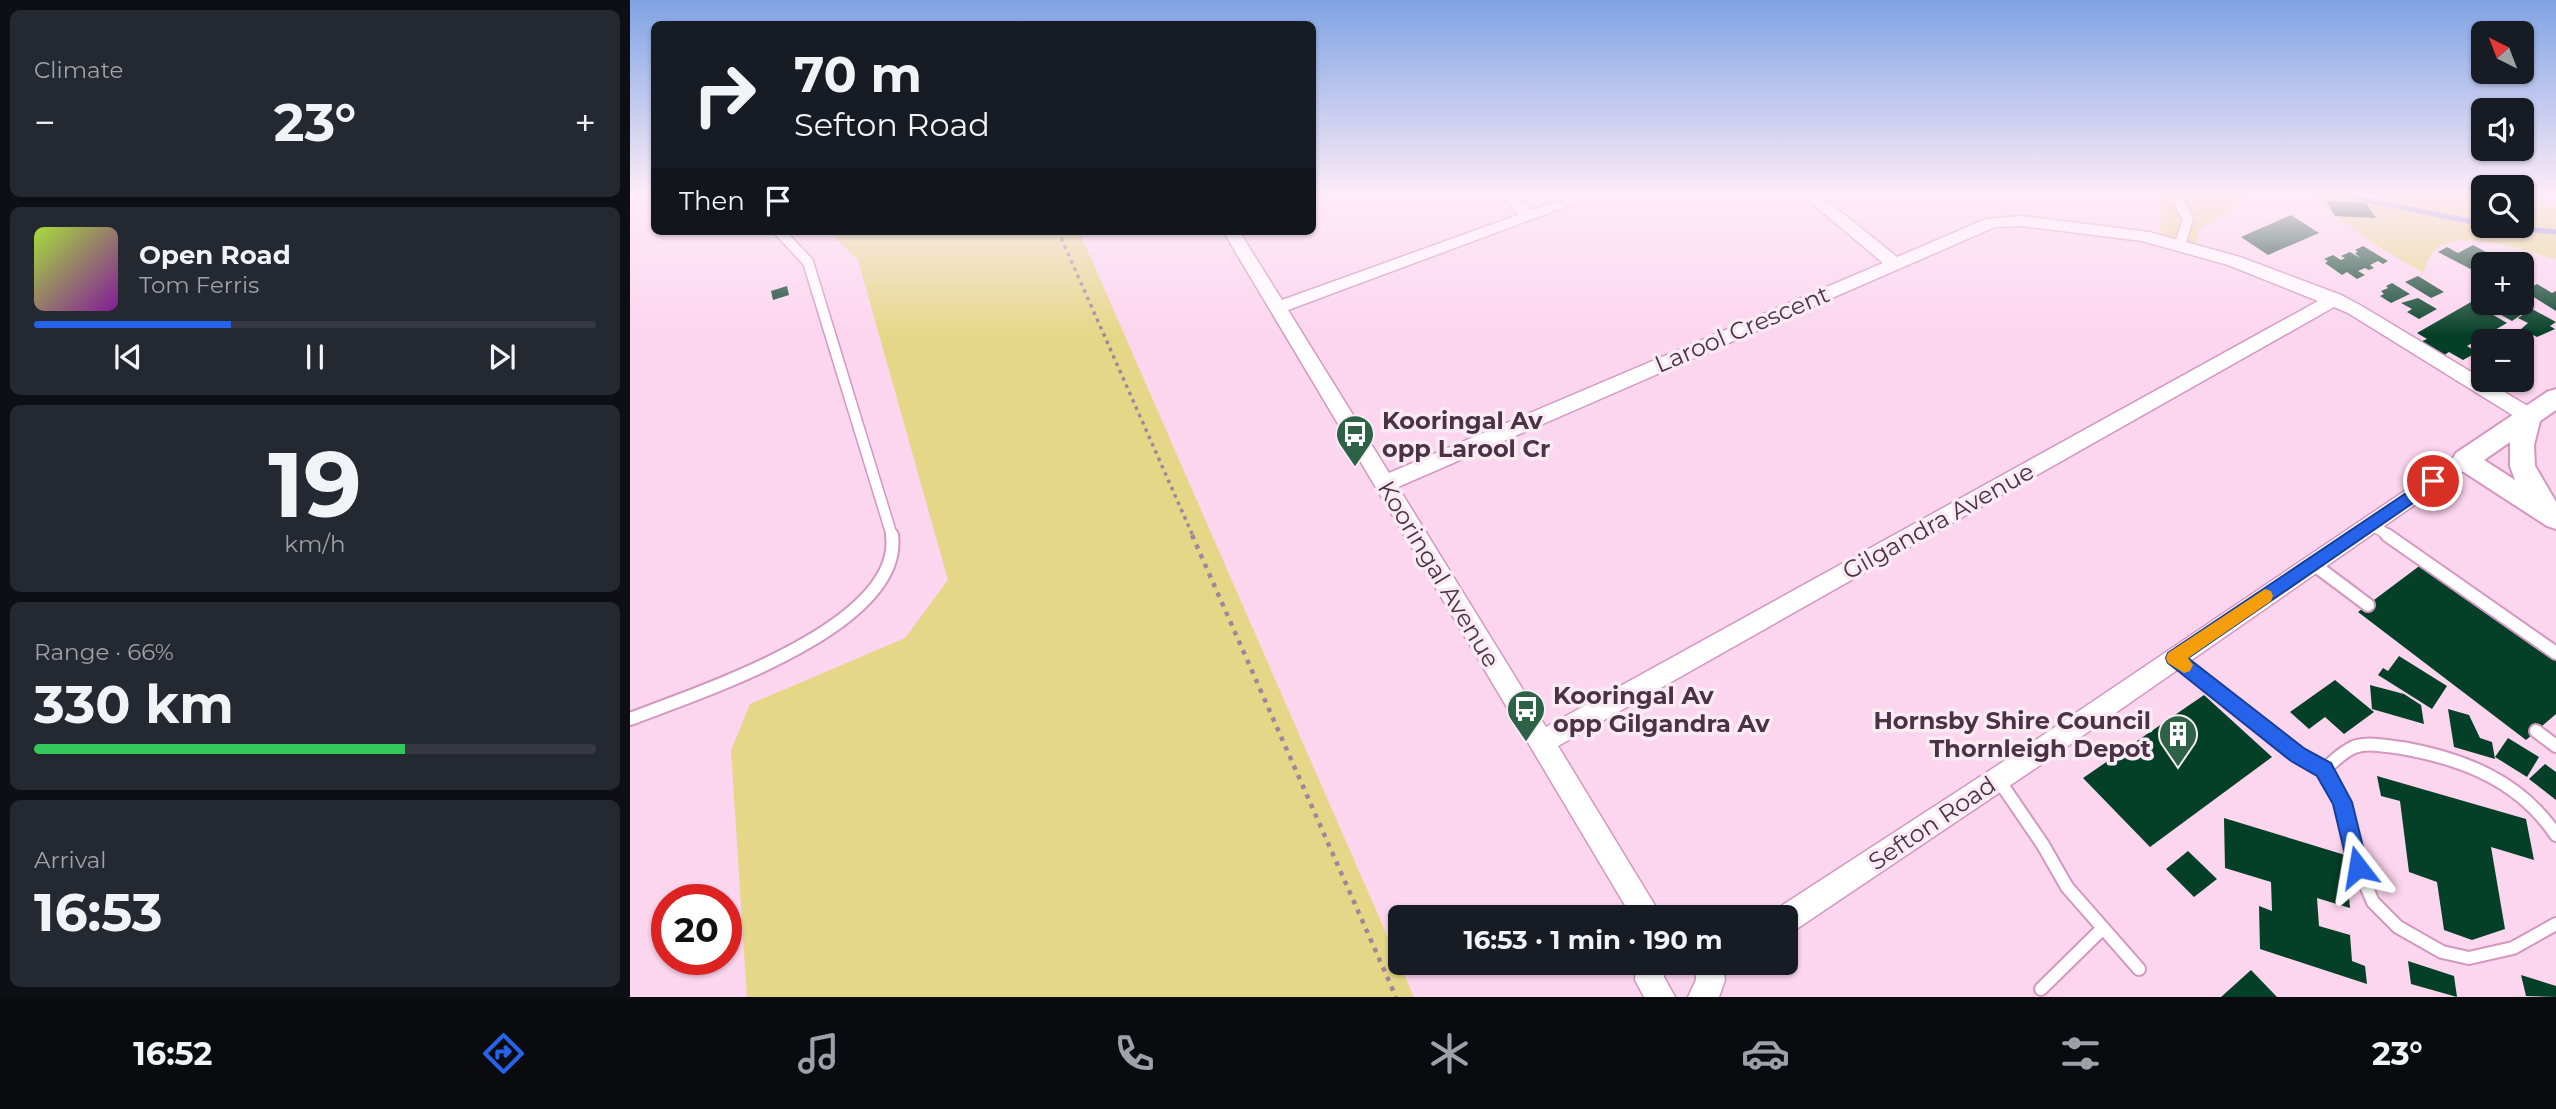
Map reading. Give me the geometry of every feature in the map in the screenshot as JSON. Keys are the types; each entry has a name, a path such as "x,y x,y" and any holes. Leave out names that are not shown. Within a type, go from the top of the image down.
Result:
{"street":[{"name":"Kooringal Avenue","path":"1237,242 1640,905"},
{"path":"1277,308 1461,242"},
{"path":"1867,242 1894,263"},
{"name":"Larool Crescent","path":"1384,484 1945,242"},
{"name":"Larool Crescent","path":"2166,242 2180,244 2335,299 2529,416"},
{"name":"Gilgandra Avenue","path":"1542,742 2335,299"},
{"name":"Sefton Road","path":"1798,911 1998,779 2556,398"},
{"path":"2529,416 2519,454 2525,475 2554,518"},
{"path":"2465,460 2554,518"},
{"path":"1650,975 1655,996"},
{"path":"1703,997 1710,986 1712,975"}],"lane":[{"path":"630,719 811,641 845,619 862,604 888,566 892,550 889,521 808,262 789,242"},
{"path":"2370,523 2556,653"},
{"path":"2312,563 2368,605"},
{"path":"2175,658 2298,755 2324,770 2342,802 2358,867 2373,902 2398,927 2442,952 2469,958 2513,948 2556,924"},
{"path":"2536,731 2556,746"},
{"path":"2324,770 2343,753 2360,746 2385,745 2459,761 2500,778 2548,820 2556,835"},
{"path":"1998,779 2043,845 2067,887 2139,969"},
{"path":"2042,989 2103,928"}],"path":[{"path":"1063,242 1396,997"}],"shaded area":[{"path":"839,242 1084,242 1388,938 1388,975 1404,975 1414,997 747,997 742,884 740,884 731,751 750,704 905,638 948,580 858,260"},
{"path":"2168,242 2197,242 2196,250"},
{"path":"2370,242 2457,242 2436,249 2423,273"},
{"path":"2480,242 2556,242 2556,259 2534,252"}],"building":[{"path":"2248,242 2299,242 2268,255"},
{"path":"2473,245 2486,252 2471,252 2471,269 2438,252 2447,247 2458,253"},
{"path":"2363,246 2388,261 2383,264 2378,261 2370,265 2374,268 2358,271 2365,275 2357,279 2347,272 2342,275 2325,263 2328,261 2324,259 2333,255 2341,260 2345,258 2341,256 2350,252 2360,258 2355,250"},
{"path":"2418,276 2444,292 2431,298 2405,282"},
{"path":"2392,283 2410,294 2391,303 2380,296 2384,294 2381,291"},
{"path":"2537,284 2552,293 2556,291 2556,311 2534,297 2534,286"},
{"path":"787,286 789,295 773,300 771,291"},
{"path":"2418,298 2437,309 2419,319 2407,312 2412,309 2401,303"},
{"path":"2471,302 2471,315 2493,315 2507,323 2497,329 2471,329 2471,344 2467,346 2471,348 2471,356 2463,360 2449,352 2443,356 2420,342 2427,339 2417,333"},
{"path":"2534,310 2556,322 2550,326 2555,329 2537,337 2534,336 2534,329 2521,329 2528,323 2518,318 2534,315"},
{"path":"2501,315 2521,315 2512,321"},
{"path":"2422,564 2556,660 2556,714 2526,740 2358,612"},
{"path":"2399,656 2447,686 2432,709 2378,675 2383,668 2388,671"},
{"path":"2335,680 2374,712 2344,734 2325,717 2309,729 2290,712"},
{"path":"2370,685 2404,694 2421,705 2424,724 2372,709"},
{"name":"Hornsby Shire Council Thornleigh Depot","path":"2204,695 2272,757 2150,847 2083,778"},
{"path":"2448,709 2469,715 2480,738 2492,742 2495,759 2454,747"},
{"path":"2508,738 2539,757 2527,777 2495,757"},
{"path":"2545,764 2556,772 2556,800 2529,779"},
{"path":"2377,776 2526,819 2534,860 2491,847 2505,929 2472,940 2444,930 2437,882 2409,872 2400,801 2381,796"},
{"path":"2224,818 2345,855 2350,908 2317,898 2319,926 2350,935 2352,961 2365,966 2367,984 2260,949 2259,906 2272,911 2271,882 2225,868"},
{"path":"2188,851 2217,879 2194,897 2166,869"},
{"path":"2408,961 2454,976 2457,997 2411,984"},
{"path":"2251,970 2277,997 2221,997"},
{"path":"2521,975 2556,986 2556,997 2526,996"}],"slow traffic":[{"path":"2184,665 2175,658 2265,596"}],"place":[{"name":"Kooringal Av opp Larool Cr","path":"1355,468"},
{"name":"Kooringal Av opp Gilgandra Av","path":"1526,743"},
{"name":"Hornsby Shire Council Thornleigh Depot","path":"2178,768"}],"route":[{"path":"2358,867 2342,802 2324,770 2298,755 2175,658 2433,481"}]}
